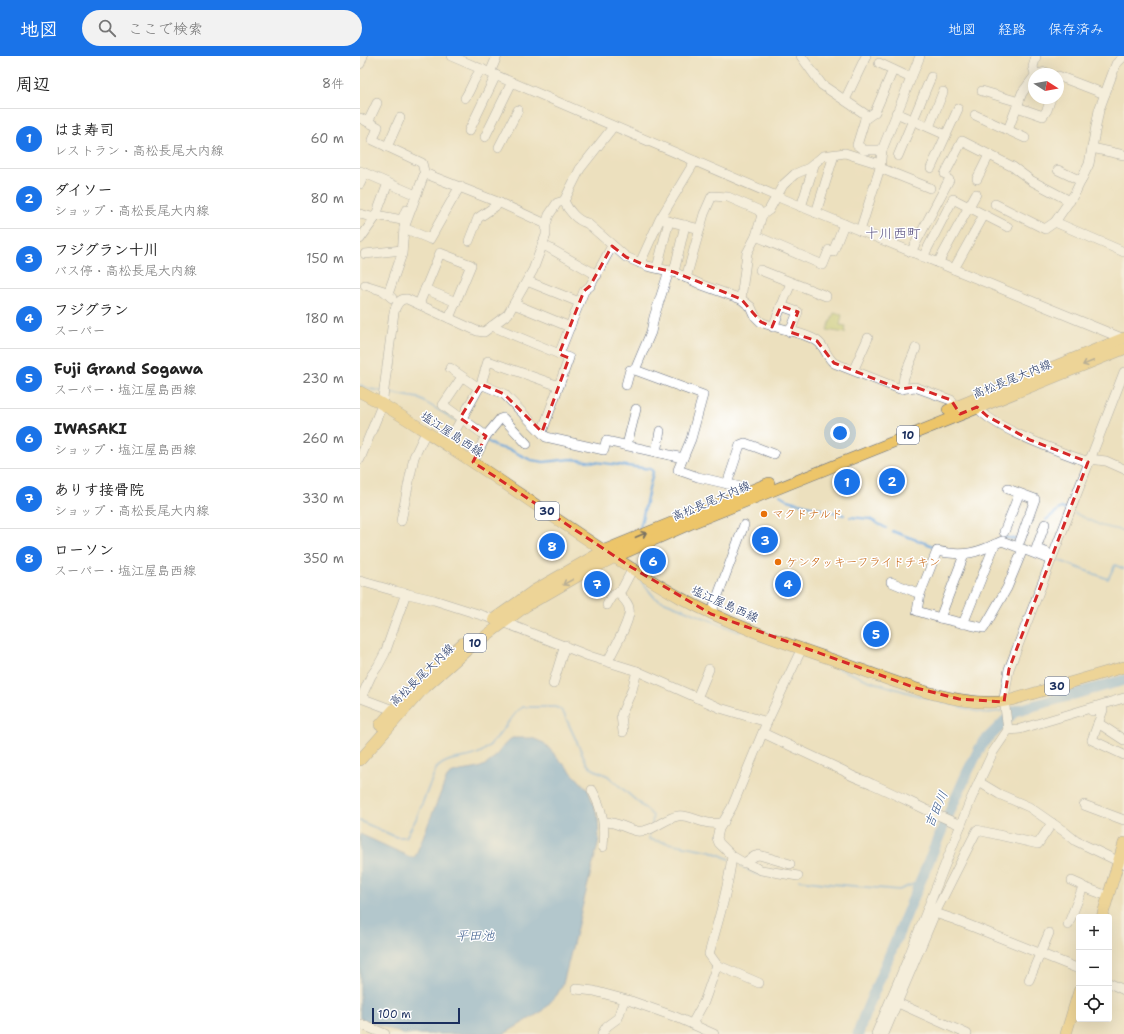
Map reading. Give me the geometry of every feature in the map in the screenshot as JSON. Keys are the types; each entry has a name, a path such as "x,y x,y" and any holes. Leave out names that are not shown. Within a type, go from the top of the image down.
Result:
{"main road":[{"name":"高松長尾大内線","path":"360,749 416,685 535,590 605,550 746,492 976,403 1124,341"},
{"name":"塩江屋島西線","path":"360,392 383,396 426,432 615,557 711,614 874,674 925,690 968,700 1004,704 1124,667"},
{"name":"高松長尾大内線","path":"360,760 421,691 498,621 615,557 958,410"},
{"path":"1103,914 1121,862 1124,843"},
{"path":"1066,1034 1076,1001"}],"street":[{"path":"360,64 363,56"},
{"path":"451,56 775,196 923,256 1124,341"},
{"path":"469,131 489,72 497,56"},
{"path":"801,56 822,85 865,114 865,119 857,145 864,150 882,150"},
{"path":"845,100 866,56"},
{"path":"860,231 880,166 882,150 920,56"},
{"path":"1033,68 1036,56"},
{"path":"995,204 1045,229 1055,222 1070,201 1089,164 1099,110 1116,64 1124,56"},
{"path":"879,63 911,78"},
{"path":"865,119 875,112 893,70"},
{"path":"465,98 470,90 473,79 489,72"},
{"path":"898,156 931,77"},
{"path":"1064,78 1106,94"},
{"path":"485,137 512,82"},
{"path":"1008,130 1022,93 1028,85"},
{"path":"982,91 1018,104 1043,116 1049,104"},
{"path":"929,127 943,92"},
{"path":"360,214 402,220 425,175 422,162 373,140 378,127 364,120 377,103"},
{"path":"931,168 958,109"},
{"path":"499,147 518,110"},
{"path":"896,113 946,135"},
{"path":"975,115 1025,138"},
{"path":"495,116 511,124"},
{"path":"387,146 400,118"},
{"path":"613,127 580,169 564,202 567,209 582,222 587,223 626,257 640,263 672,272 742,299 752,307 755,316 760,322 818,342 824,349 829,359 834,363 854,369 902,389 915,387 920,388 950,400 958,410"},
{"path":"911,252 947,177 962,141 1013,167 1032,181 1070,201"},
{"path":"1092,148 1124,155"},
{"path":"742,299 747,253 756,236 762,215 769,210 775,196 783,185 795,174 809,168 822,156 846,153 930,188"},
{"path":"816,213 834,155"},
{"path":"977,179 989,155"},
{"path":"640,263 695,161"},
{"path":"801,207 815,162"},
{"path":"1058,170 1081,181"},
{"path":"360,184 362,172 415,194"},
{"path":"425,175 460,186 546,224"},
{"path":"360,239 376,216 388,183"},
{"path":"404,228 430,239 460,186"},
{"path":"388,294 402,250 404,228 415,194"},
{"path":"938,263 976,194"},
{"path":"686,278 704,214 712,196 728,197 758,210 762,215"},
{"path":"923,256 953,199 1008,227"},
{"path":"361,453 383,396 394,312 397,303 403,298 478,331 484,332 508,314 528,281 546,235 546,224 553,208 557,203 564,202"},
{"path":"469,241 478,218 500,203"},
{"path":"954,269 984,215"},
{"path":"664,220 700,229"},
{"path":"656,268 664,220"},
{"path":"1055,222 1124,252"},
{"path":"756,236 823,266 829,250 833,252 844,224"},
{"path":"635,370 651,332 654,317 672,272 685,225"},
{"path":"542,244 597,275"},
{"path":"558,354 584,291 590,286 597,275 612,246"},
{"path":"365,254 402,250"},
{"path":"419,304 440,254 471,264 449,318"},
{"path":"760,270 826,296"},
{"path":"528,281 579,302"},
{"path":"773,327 791,282"},
{"path":"365,285 388,294 397,303"},
{"path":"425,289 456,302"},
{"path":"514,304 570,326"},
{"path":"782,306 798,312 790,332"},
{"path":"492,326 569,358 542,432"},
{"path":"854,369 868,338"},
{"path":"902,389 904,377 916,348"},
{"path":"447,445 459,421 480,386 488,360 559,386"},
{"path":"450,368 462,377 480,386 504,394 546,437 604,450 606,441 683,458"},
{"path":"626,385 630,370 635,370 703,395 691,439 678,470 745,488 746,492"},
{"path":"876,1034 909,956 959,824 994,752 1008,728 1004,704 1009,669 1124,372"},
{"path":"462,377 443,405 459,421 485,438"},
{"path":"976,403 987,416 1030,440 1089,461 1106,461 1124,469"},
{"path":"628,445 636,409"},
{"path":"473,462 485,438 500,419 503,418 527,444"},
{"path":"656,452 660,431"},
{"path":"401,521 414,456 426,432"},
{"path":"727,484 740,445 745,442 774,454"},
{"path":"1008,489 1035,499 1022,538 1006,588 984,628 963,624 917,611 920,594 937,551 964,555 978,552 1002,541 1022,538 1040,538"},
{"path":"1004,532 1019,494"},
{"path":"1008,523 1022,538 1052,558"},
{"path":"1045,524 1036,549 1052,558"},
{"path":"711,614 744,525"},
{"path":"963,624 995,544"},
{"path":"940,618 964,555"},
{"path":"607,605 611,597 622,589 633,568"},
{"path":"360,581 458,607 565,645 590,656 637,671 720,708 767,722"},
{"path":"891,582 920,594"},
{"path":"608,661 628,619 630,610 629,605 618,593"},
{"path":"393,710 361,698 371,676 385,653 406,594"},
{"path":"553,684 565,645"},
{"path":"798,876 787,873 761,870 731,859 717,838 719,829 732,807 767,722 802,648"},
{"path":"697,698 709,669"},
{"path":"623,732 621,715 632,690 637,671"},
{"path":"1008,728 1020,729 1124,698"},
{"path":"1080,711 1083,713 1103,710 1092,740 1124,755"},
{"path":"1098,723 1109,726 1124,740"},
{"path":"763,733 844,771 850,776 870,783 943,818 959,824"},
{"path":"979,782 999,794 1029,807 1076,841 1121,862"},
{"path":"592,790 601,806 604,822 603,848"},
{"path":"1084,805 1124,820"},
{"path":"604,822 610,821 636,831 652,828 679,816 715,825 724,822"},
{"path":"884,1034 934,913 977,830 1038,844 1052,823"},
{"path":"746,864 755,856 759,855 791,862 787,873"},
{"path":"731,859 729,882 709,954 717,965 759,983"},
{"path":"934,913 940,875"},
{"path":"1072,881 1081,885 1083,888 1108,896"},
{"path":"1068,925 1083,888"},
{"path":"934,913 956,920 1076,968"},
{"path":"1029,980 1039,953 1049,933"},
{"path":"692,1024 704,1002 717,965"},
{"path":"1112,984 1124,990"},
{"path":"576,989 594,991 624,1000 692,1024 714,1034"},
{"path":"602,1034 607,1026 618,1018 624,1000"},
{"path":"898,1003 967,1034"},
{"path":"360,1024 385,1034"}],"highlighted area":[{"path":"612,246 626,257 647,266 674,272 741,299 761,322 772,327 781,306 798,312 790,332 817,341 834,363 900,389 915,387 951,400 960,414 977,407 987,416 1030,440 1088,462 1009,669 1004,702 997,702 959,699 916,688 711,614 631,567 473,462 486,436 460,418 481,384 504,394 542,432 569,358 559,354 584,291 590,286"}],"green space":[{"path":"834,313 842,315 840,325 846,326 845,333 827,330"}],"water":[{"name":"平田池","path":"512,738 532,738 544,743 588,790 598,817 599,840 563,984 557,995 541,1012 504,1034 403,1034 360,1018 360,834 410,857 415,857 447,777 455,772 479,768 488,763"}],"waterway":[{"path":"360,385 369,389 382,391"},
{"path":"386,392 418,398 457,421"},
{"path":"487,441 497,447 510,450 531,460 544,462 571,459 651,469 653,472 640,528"},
{"path":"780,495 788,500 844,515"},
{"path":"1046,520 1061,508 1067,510"},
{"path":"1074,513 1102,526 1124,531"},
{"path":"850,517 870,519 886,528"},
{"path":"892,531 936,547"},
{"path":"1003,537 1015,539"},
{"path":"1055,559 1108,579 1115,565 1124,569"},
{"path":"641,581 655,598 740,632"},
{"path":"812,658 870,681 923,697 986,713 1002,711"},
{"name":"吉田川","path":"858,1034 864,1016 946,820 982,744 1015,711 1124,680"},
{"path":"360,821 396,837 406,837 416,819 436,769 446,762 476,755 481,752 491,744 518,710 523,707 555,707 560,709 564,714 587,764 593,769 608,776 648,811 653,816 652,825"},
{"name":"吉田川","path":"1009,711 1015,711"},
{"path":"649,833 649,839 652,840 711,851 729,859"},
{"path":"741,866 755,874 765,875"},
{"path":"799,880 899,890 921,881"}],"place":[{"name":"ダイソー","path":"892,481"},
{"name":"はま寿司","path":"847,482"},
{"name":"マクドナルド","path":"764,514"},
{"name":"フジグラン十川","path":"765,540"},
{"name":"ローソン","path":"552,546"},
{"name":"IWASAKI","path":"653,561"},
{"name":"ケンタッキーフライドチキン","path":"778,562"},
{"name":"ありす接骨院","path":"597,584"},
{"name":"フジグラン","path":"788,584"},
{"name":"Fuji Grand Sogawa","path":"876,634"}],"district":[{"name":"十川西町","path":"893,233"}]}
